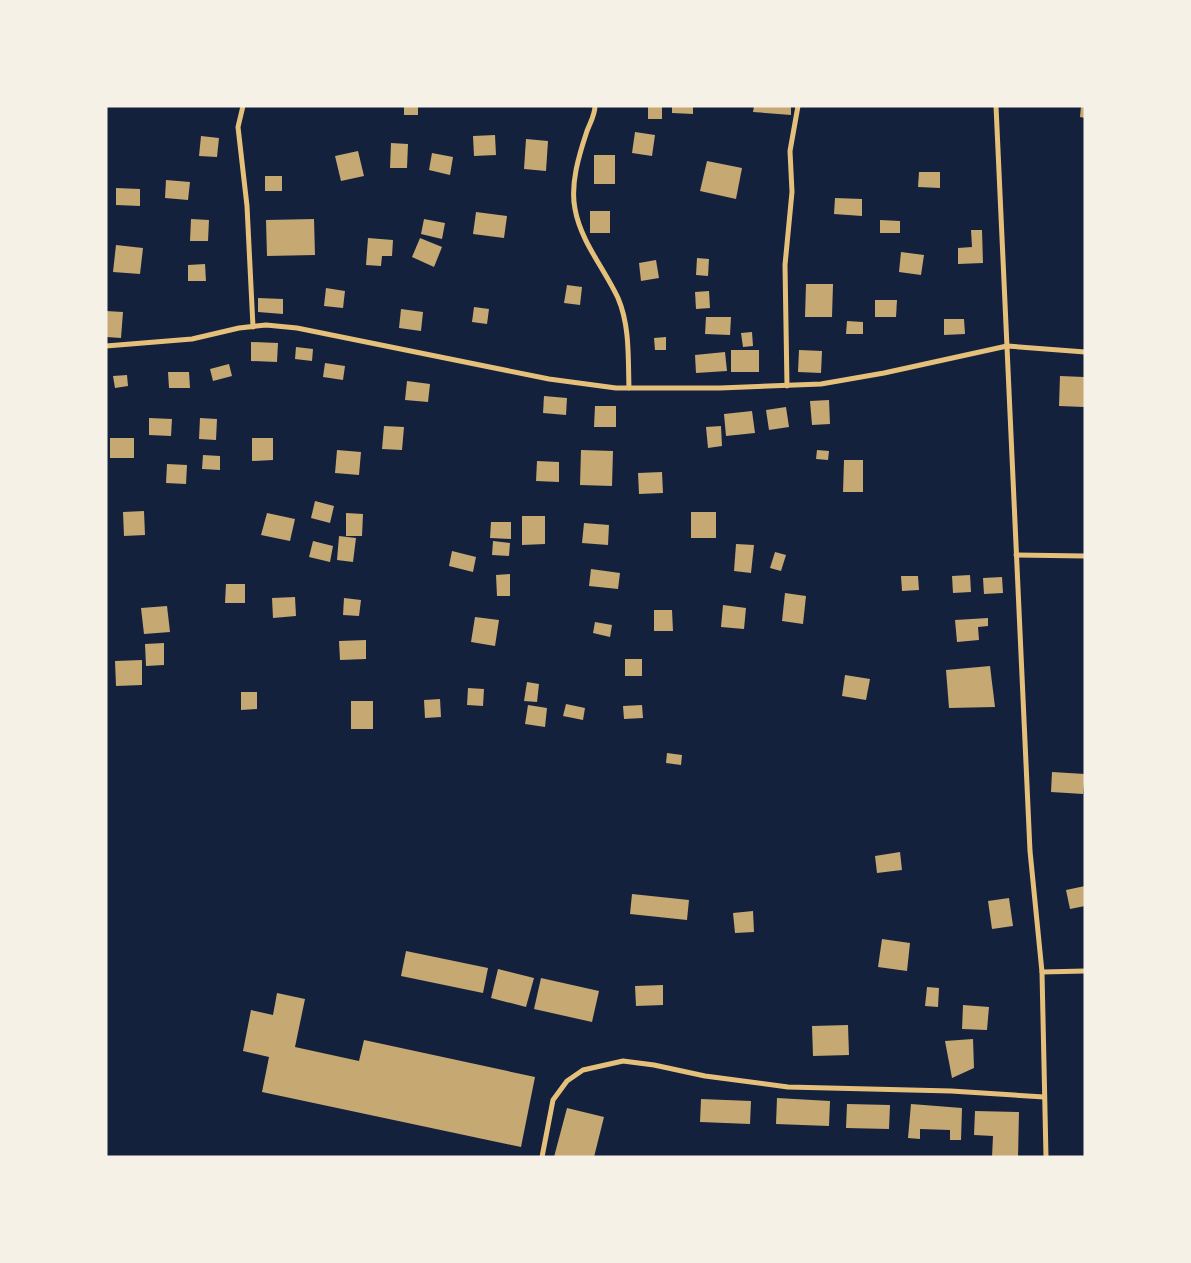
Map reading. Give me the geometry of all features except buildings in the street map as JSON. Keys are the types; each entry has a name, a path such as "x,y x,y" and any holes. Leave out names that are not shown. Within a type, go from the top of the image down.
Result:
{"street":[{"path":"243,106 238,127 248,206 253,326"},
{"path":"595,106 595,112 574,176 575,209 583,234 618,298 626,323 629,388"},
{"path":"788,386 785,265 792,192 790,151 798,106"},
{"path":"996,106 1030,851 1042,972 1046,1157"},
{"path":"106,346 192,339 266,325 297,328 549,379 616,388 821,384 884,373 1007,346 1085,352"},
{"path":"1016,555 1085,556"},
{"path":"1042,972 1085,971"},
{"path":"542,1157 552,1100 567,1081 583,1070 623,1061 654,1065 705,1076 788,1087 951,1091 1044,1097"}]}
